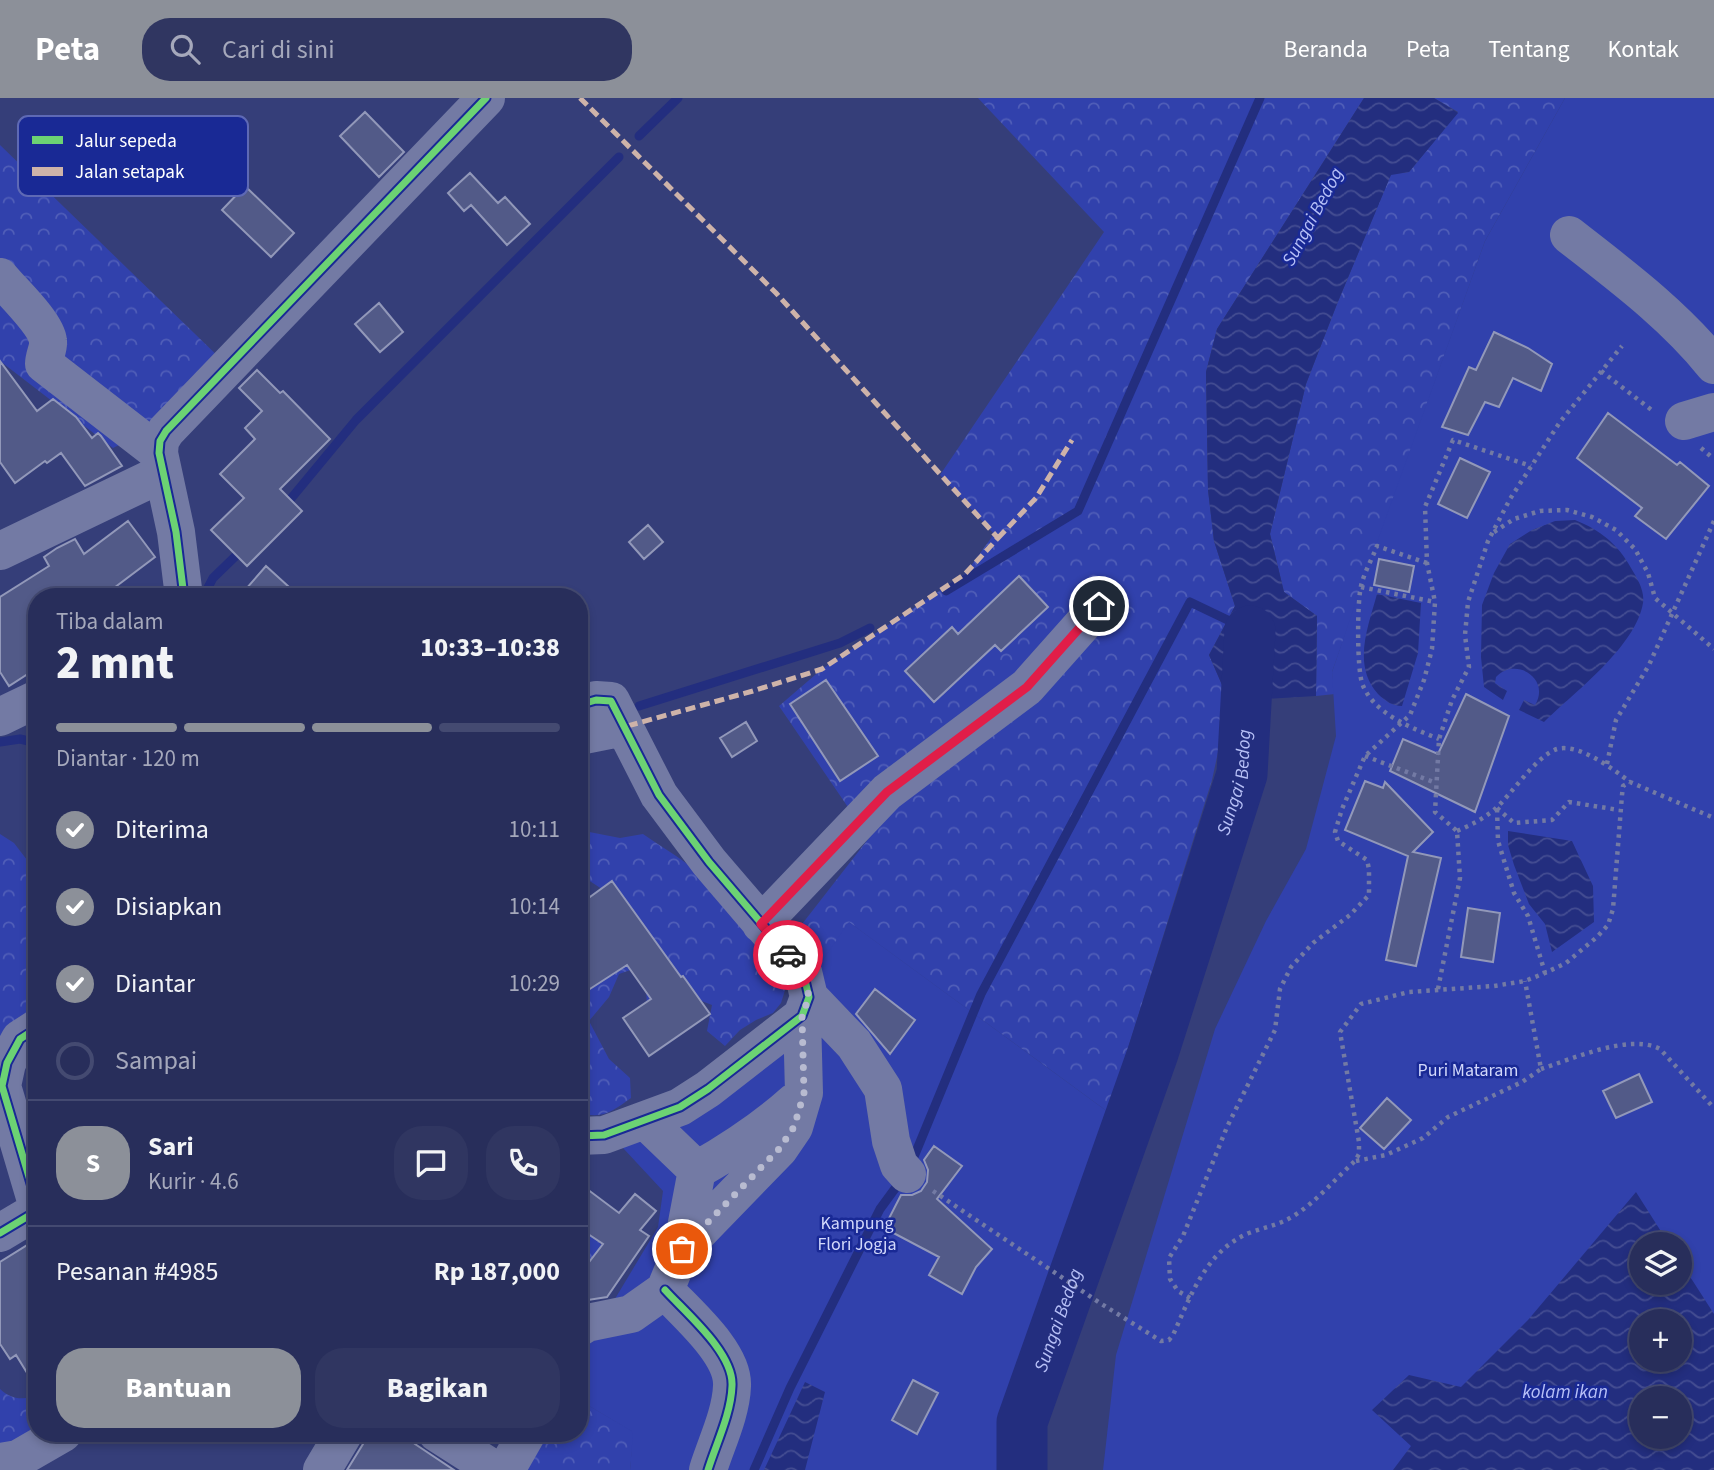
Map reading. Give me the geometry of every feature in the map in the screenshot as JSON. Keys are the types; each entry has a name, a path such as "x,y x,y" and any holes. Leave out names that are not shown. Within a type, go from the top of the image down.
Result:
{"street":[{"path":"183,588 176,533 161,463 160,441 166,431 486,98"},
{"path":"1569,235 1636,286 1699,346 1714,365"},
{"path":"0,277 36,319 46,335 49,344 44,363 161,463"},
{"path":"0,551 161,463"},
{"path":"761,924 887,792 1027,687 1099,606"},
{"path":"588,702 596,699 611,701 659,795 709,862 803,972 804,1093 794,1127 779,1149 682,1249"},
{"path":"0,717 28,703"},
{"path":"588,734 624,727"},
{"path":"588,1136 604,1135 680,1107 708,1089 805,1007"},
{"path":"805,1007 854,1044 883,1089 891,1142 899,1165 907,1174"},
{"path":"28,1034 20,1039 6,1063 2,1086 28,1174"},
{"path":"588,1323 631,1314 665,1290 682,1249 697,1170 769,1125 804,1093"},
{"path":"646,1121 697,1170"},
{"path":"0,1233 28,1216"},
{"path":"665,1290 725,1356 730,1370 733,1384 708,1470"},
{"path":"0,1462 18,1459 47,1442"},
{"path":"321,1470 338,1442"},
{"path":"452,1442 495,1470"},
{"path":"506,1470 522,1442"}],"path":[{"path":"1438,989 1460,878 1457,831 1435,812 1439,739 1452,700 1469,667 1465,635 1468,602 1492,533 1510,499 1560,422 1622,346"},
{"path":"1190,1298 1178,1291 1170,1279 1169,1258 1183,1236 1227,1127 1275,1030 1280,989 1291,967 1313,943 1350,915 1369,895 1367,860 1338,841 1335,832 1365,756 1410,715 1424,680 1432,649 1435,602 1427,563 1425,507 1453,440 1531,466"},
{"path":"1492,533 1514,519 1540,511 1567,510 1592,517 1616,530 1635,550 1648,573 1655,598 1714,649"},
{"path":"1607,764 1616,720 1648,665 1714,521"},
{"path":"1427,563 1377,546 1361,587 1359,649 1362,683 1372,698 1402,724 1439,739"},
{"path":"1361,587 1435,602"},
{"path":"1457,831 1480,821 1497,808 1542,760 1558,749 1575,750 1607,764 1630,782 1714,818"},
{"path":"1365,756 1436,783"},
{"path":"907,1174 1100,1303 1165,1341 1173,1335 1206,1268 1223,1249 1248,1234 1294,1216 1314,1201 1355,1161 1359,1154 1359,1142 1340,1032 1361,1004 1409,992 1525,981 1566,962 1608,925 1613,909 1619,810 1623,786 1630,782"},
{"path":"1497,808 1514,823 1552,820 1569,802 1619,810"},
{"path":"1497,808 1498,841 1514,893 1528,916 1545,973"},
{"path":"1525,981 1541,1069"},
{"path":"1355,1161 1386,1155 1423,1138 1448,1117 1522,1082 1541,1069 1632,1043 1652,1044 1660,1049 1714,1108"}],"green space":[{"path":"978,98 1364,98 1217,329 1206,372 1208,490 1214,541 1235,606 1209,655 1229,701 1212,780 1108,1112 850,923 815,971 799,928 869,838 779,706 822,669 965,574 994,534 940,475 1104,232"},
{"path":"1434,98 1565,98 1485,241 1332,672 1335,694 1316,696 1317,616 1284,592 1270,534 1306,384 1391,174 1409,172 1458,112"},
{"name":"Puri Mataram","path":"1565,98 1714,98 1714,1470 1103,1470 1116,1355 1215,1029 1266,921 1306,849 1336,736 1332,672 1485,241"},
{"path":"0,145 18,162 18,196 53,196 226,364 178,415 113,448 0,361"},
{"path":"588,832 620,838 643,834 683,861 727,904 786,987 781,1003 773,1013 740,1030 725,1046 707,1031 712,1005 699,1000 647,1008 645,965 619,974 609,997 589,1021 609,1059 630,1078 631,1098 601,1115 588,1114 588,972 621,943 634,910 588,880"},
{"path":"0,834 14,843 28,861 28,1024 0,1037"},
{"name":"Kampung Flori Jogja","path":"849,922 1108,1112 1012,1398 1004,1470 630,1470 633,1432 588,1405 588,1344 658,1227 663,1191 623,1148 701,1103 815,971"},
{"path":"588,1232 597,1236 603,1250 588,1271"},
{"path":"0,1389 15,1398 28,1397 28,1437 0,1450"},
{"path":"588,1405 634,1432 630,1470 521,1470 536,1442 588,1442"}],"water":[{"path":"1364,98 1434,98 1458,113 1409,172 1391,175 1306,384 1270,534 1284,592 1317,616 1316,696 1229,701 1209,655 1235,606 1214,541 1208,490 1206,372 1217,329"},
{"path":"1575,520 1600,533 1620,552 1640,585 1643,603 1629,636 1617,652 1544,722 1519,710 1524,700 1535,705 1539,695 1535,679 1529,673 1513,669 1496,677 1495,683 1507,691 1503,700 1484,687 1481,657 1482,605 1494,573 1510,544 1532,530 1555,521"},
{"path":"1377,594 1421,603 1418,653 1402,706 1389,703 1378,694 1366,671 1364,646"},
{"path":"1508,831 1572,841 1593,886 1594,922 1552,952 1545,924 1529,904 1514,865 1508,845"},
{"name":"kolam ikan","path":"1636,1192 1661,1232 1629,1232 1629,1295 1692,1295 1692,1280 1714,1314 1714,1470 1393,1470 1411,1446 1372,1410 1409,1375 1461,1387 1528,1320"},
{"path":"805,1382 825,1392 805,1470 764,1470"}],"building":[{"path":"365,112 404,152 379,177 340,136"},
{"path":"470,173 498,203 505,197 530,224 507,245 471,205 464,211 448,193"},
{"path":"248,189 294,233 271,257 222,210 235,196 248,196"},
{"path":"379,303 403,332 380,352 355,324"},
{"path":"1494,332 1528,348 1552,364 1541,391 1513,378 1499,407 1485,402 1468,435 1442,427 1469,367 1476,370"},
{"path":"0,361 37,411 53,399 76,417 92,438 98,433 122,466 85,486 61,453 15,483 0,462"},
{"path":"257,370 280,393 283,391 330,439 280,489 302,511 247,566 211,530 244,498 220,474 255,439 245,428 262,411 239,388"},
{"path":"1608,413 1677,465 1680,462 1709,486 1666,539 1635,516 1642,508 1577,458"},
{"path":"1460,458 1490,472 1467,518 1438,504"},
{"path":"128,521 155,557 114,588 28,588 28,674 9,686 0,672 0,597 49,566 44,557 57,548 75,539 84,554"},
{"path":"648,525 663,542 644,559 629,542"},
{"path":"1379,559 1414,566 1409,592 1374,585"},
{"path":"266,566 290,588 247,588"},
{"path":"1019,576 1048,607 1001,651 995,645 934,702 905,671 952,627 958,634"},
{"path":"826,680 878,756 840,781 790,704"},
{"path":"1466,694 1509,716 1475,812 1390,771 1403,739 1438,754"},
{"path":"746,722 757,741 732,757 720,738"},
{"path":"1365,781 1383,788 1385,782 1433,832 1413,852 1441,858 1416,966 1386,960 1408,856 1345,830"},
{"path":"612,881 710,1014 649,1056 623,1018 651,999 627,965 588,990 588,898"},
{"path":"1468,908 1500,913 1493,962 1461,957"},
{"path":"875,989 915,1020 890,1054 856,1014"},
{"path":"1639,1074 1652,1102 1616,1118 1603,1091"},
{"path":"1387,1098 1411,1120 1384,1149 1360,1128"},
{"path":"934,1146 962,1166 937,1199 992,1249 976,1267 962,1294 929,1275 939,1257 884,1228 901,1195 912,1195 921,1191 927,1182 928,1170 924,1160"},
{"path":"588,1190 619,1213 635,1194 656,1211 640,1230 649,1236 607,1297 588,1300 588,1263 603,1244 588,1234"},
{"path":"28,1245 28,1374 16,1355 10,1359 0,1344 0,1262"},
{"path":"913,1380 938,1393 917,1434 892,1420"},
{"path":"416,1442 415,1444 454,1470 347,1470 363,1444"}],"waterway":[{"path":"639,136 678,98"},
{"path":"946,591 1078,511 1260,98"},
{"path":"284,507 356,420 619,157"},
{"path":"208,588 213,578 245,547"},
{"path":"911,1164 981,994 1190,602 1236,624"},
{"path":"639,706 840,643 870,628"},
{"name":"Sungai Bedog","path":"1022,1470 1022,1422 1153,1053 1242,774 1250,631"},
{"path":"0,742 20,739 28,741"},
{"path":"754,1470 790,1388 880,1209 902,1179"}],"marked path":[{"path":"580,98 776,293 998,538 965,574 822,669 624,727"},
{"path":"998,538 1036,498 1072,440"}],"cycle path":[{"path":"183,588 176,532 159,453 160,441 166,431 486,98"},
{"path":"588,702 611,701 659,795 709,862 803,972 809,997 802,1016 708,1089 680,1107 604,1135 588,1136"},
{"path":"28,1034 20,1039 7,1063 2,1086 28,1174"},
{"path":"0,1233 28,1216"},
{"path":"665,1290 707,1334 731,1373 729,1407 708,1470"}],"way so far":[{"path":"682,1249 779,1149 794,1127 804,1093 802,1016 809,997 803,972 788,955"}],"route":[{"path":"788,955 761,924 887,792 1027,687 1099,606"}]}
